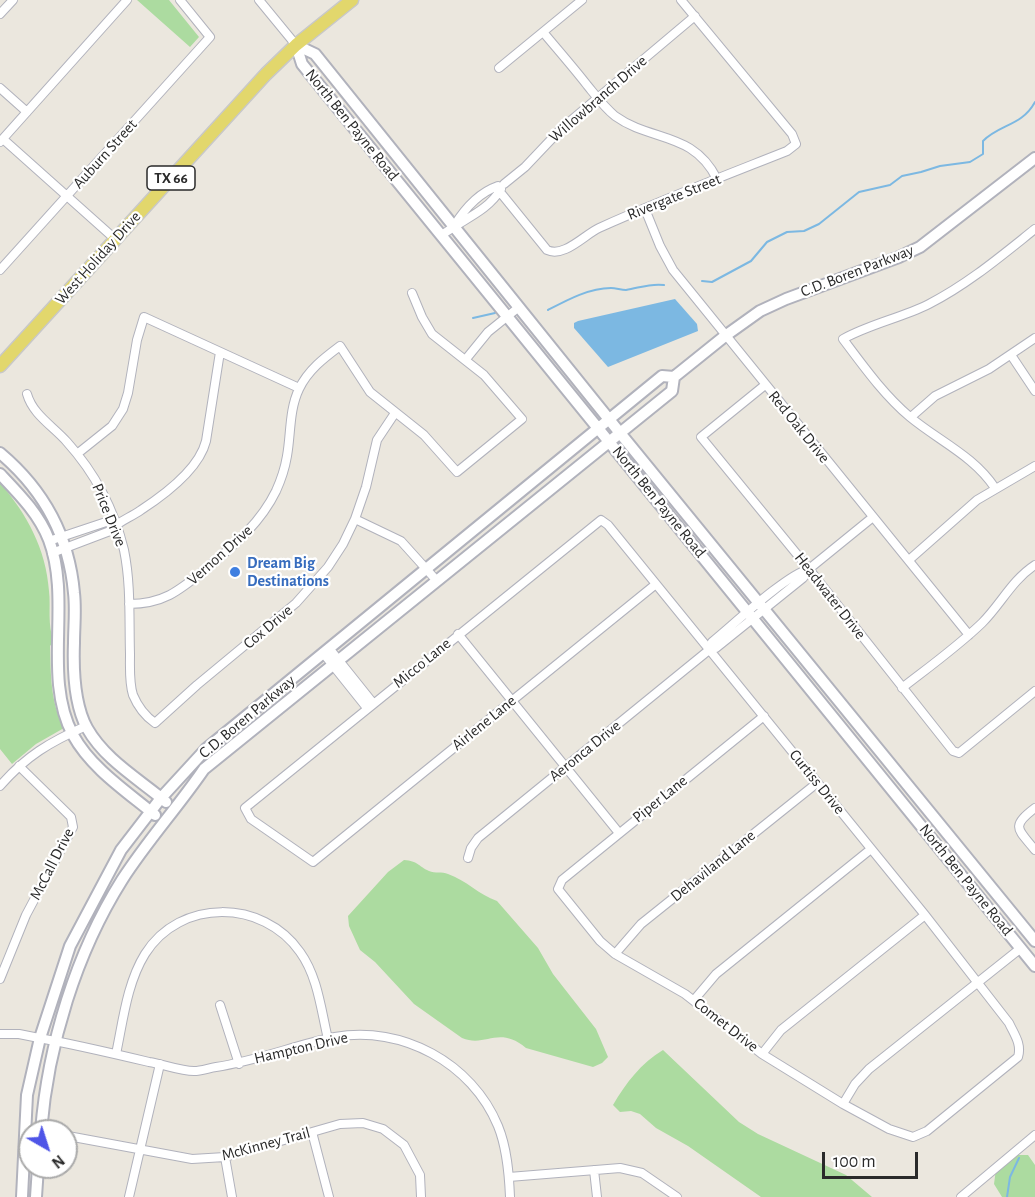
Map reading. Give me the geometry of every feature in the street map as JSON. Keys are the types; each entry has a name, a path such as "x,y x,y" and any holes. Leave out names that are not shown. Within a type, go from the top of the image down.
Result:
{"main road":[{"name":"West Holiday Drive","path":"0,366 248,93 296,45 352,0"}],"street":[{"path":"0,14 13,0"},
{"path":"116,239 2,141 127,0"},
{"name":"Auburn Street","path":"0,270 210,37 180,0"},
{"path":"259,0 296,45"},
{"path":"499,68 582,0"},
{"path":"681,0 695,16"},
{"name":"Willowbranch Drive","path":"442,235 472,217 495,199 497,190 525,167 562,128 695,16"},
{"name":"Rivergate Street","path":"497,190 547,250 554,253 593,231 787,151 796,144 792,134 695,16"},
{"path":"543,32 613,114 631,126 685,145 707,163 717,179"},
{"name":"North Ben Payne Road","path":"296,45 315,54 609,420 1033,935"},
{"name":"North Ben Payne Road","path":"296,45 302,64 1035,966"},
{"path":"0,88 27,112"},
{"path":"347,119 360,109"},
{"name":"C.D. Boren Parkway","path":"43,1119 56,1041 73,985 101,919 121,882 173,808 204,769 672,391 674,377 725,336 760,311 786,299 920,247 1035,158"},
{"name":"Red Oak Drive","path":"645,209 660,246 673,270 969,635"},
{"path":"995,488 986,473 975,463 911,417 888,396 843,339 913,311 948,294 1035,229"},
{"path":"395,412 424,435 456,472 522,419 490,381 466,359 432,334 412,293"},
{"path":"466,359 482,338 519,307"},
{"path":"78,454 112,426 123,409 130,386 137,339 144,317 299,388"},
{"path":"911,417 935,396 1011,355 1035,338"},
{"name":"Vernon Drive","path":"129,604 156,601 177,592 237,543 259,519 283,473 293,407 299,388 315,366 340,346 366,386 395,412"},
{"path":"49,541 65,543 110,531 116,524 145,508 183,477 199,457 207,436 220,352"},
{"path":"1011,355 1035,391"},
{"name":"C.D. Boren Parkway","path":"22,1197 27,1095 40,1038 70,946 121,850 150,811 206,749 662,376 674,377"},
{"name":"Headwater Drive","path":"765,385 701,437 953,751 959,753 1035,691"},
{"name":"Price Drive","path":"27,394 32,407 78,454 94,477 116,524 127,566 132,691 141,710 155,723"},
{"name":"Cox Drive","path":"155,723 303,596 338,552 355,519 366,487 377,440 395,412"},
{"path":"0,453 41,497 65,543 75,595 74,663 81,712 86,726 113,760 173,808"},
{"path":"909,560 963,510 995,488 1035,466"},
{"path":"0,474 36,515 49,541 57,575 60,690 63,711 72,732 93,763 163,822"},
{"name":"Aeronca Drive","path":"468,858 478,838 709,650 712,642 803,578 809,569 873,517"},
{"path":"355,519 402,541 437,580"},
{"name":"Curtiss Drive","path":"601,520 608,525 764,716 1009,1023 1018,1041 1020,1053 1014,1061 918,1137"},
{"name":"Micco Lane","path":"245,808 601,520"},
{"path":"52,553 65,543"},
{"path":"902,688 969,635 984,621 1017,579 1035,565"},
{"name":"Airlene Lane","path":"245,808 251,819 314,862 656,584"},
{"path":"58,613 74,615"},
{"path":"458,634 619,833"},
{"path":"326,651 370,706"},
{"name":"Piper Lane","path":"559,884 764,716"},
{"path":"0,786 19,766 46,745 86,726"},
{"name":"McCall Drive","path":"0,979 26,915 73,827 67,813 19,766"},
{"name":"Dehaviland Lane","path":"615,954 641,924 817,783"},
{"path":"1035,808 1022,818 1018,825 1035,850"},
{"path":"694,1000 716,974 871,849"},
{"name":"Comet Drive","path":"559,884 561,893 600,941 615,954 694,1000 762,1054 843,1104 889,1129 918,1137"},
{"path":"116,1054 131,985 147,951 158,938 182,921 200,914 218,911 243,914 260,920 291,940 312,973 328,1039"},
{"path":"762,1054 782,1030 925,915"},
{"path":"843,1104 855,1084 869,1069 1021,948 1033,935"},
{"path":"220,1005 239,1064"},
{"name":"Hampton Drive","path":"0,1034 19,1034 56,1041 193,1071 239,1064 328,1039 356,1035 392,1038 418,1046 450,1064 474,1087 493,1116 504,1148 510,1197"},
{"path":"129,1197 160,1064"},
{"name":"McKinney Trail","path":"78,1138 192,1159 225,1157 340,1124 363,1123 383,1129 404,1145 420,1175 421,1197"},
{"path":"312,1132 329,1197"},
{"path":"961,1197 1035,1135"},
{"path":"225,1157 232,1197"},
{"path":"509,1177 621,1168 642,1173 677,1197"},
{"path":"594,1170 597,1197"},
{"path":"36,1197 37,1179"}],"green space":[{"path":"137,0 169,0 199,37 190,47"},
{"path":"0,483 27,520 44,561 54,641 50,646 52,688 59,718 64,728 36,744 12,764 0,749"},
{"path":"404,860 431,872 446,873 497,901 538,948 553,974 596,1029 608,1057 593,1067 526,1048 508,1038 478,1041 462,1038 414,1004 375,962 360,950 349,926 348,916 388,872"},
{"path":"663,1050 739,1122 758,1134 846,1175 872,1197 761,1197 688,1146 656,1128 640,1114 631,1111 620,1112 613,1105 623,1089 641,1067"},
{"path":"1014,1155 1028,1155 1035,1165 1035,1197 1002,1197 994,1184 996,1169"}],"water":[{"path":"675,299 697,324 698,331 608,367 574,328 574,323 578,321"}],"waterway":[{"path":"702,281 712,282 751,261 767,242 787,232 804,231 819,224 859,192 890,185 902,176 940,166 970,162 983,154 983,141 1024,116 1035,102"},
{"path":"548,310 578,295 595,290 611,288 626,290 649,285 664,285"},
{"path":"473,318 495,313"},
{"path":"1007,1197 1010,1177 1019,1158"}],"place":[{"name":"Dream Big Destinations","path":"235,572"}]}
